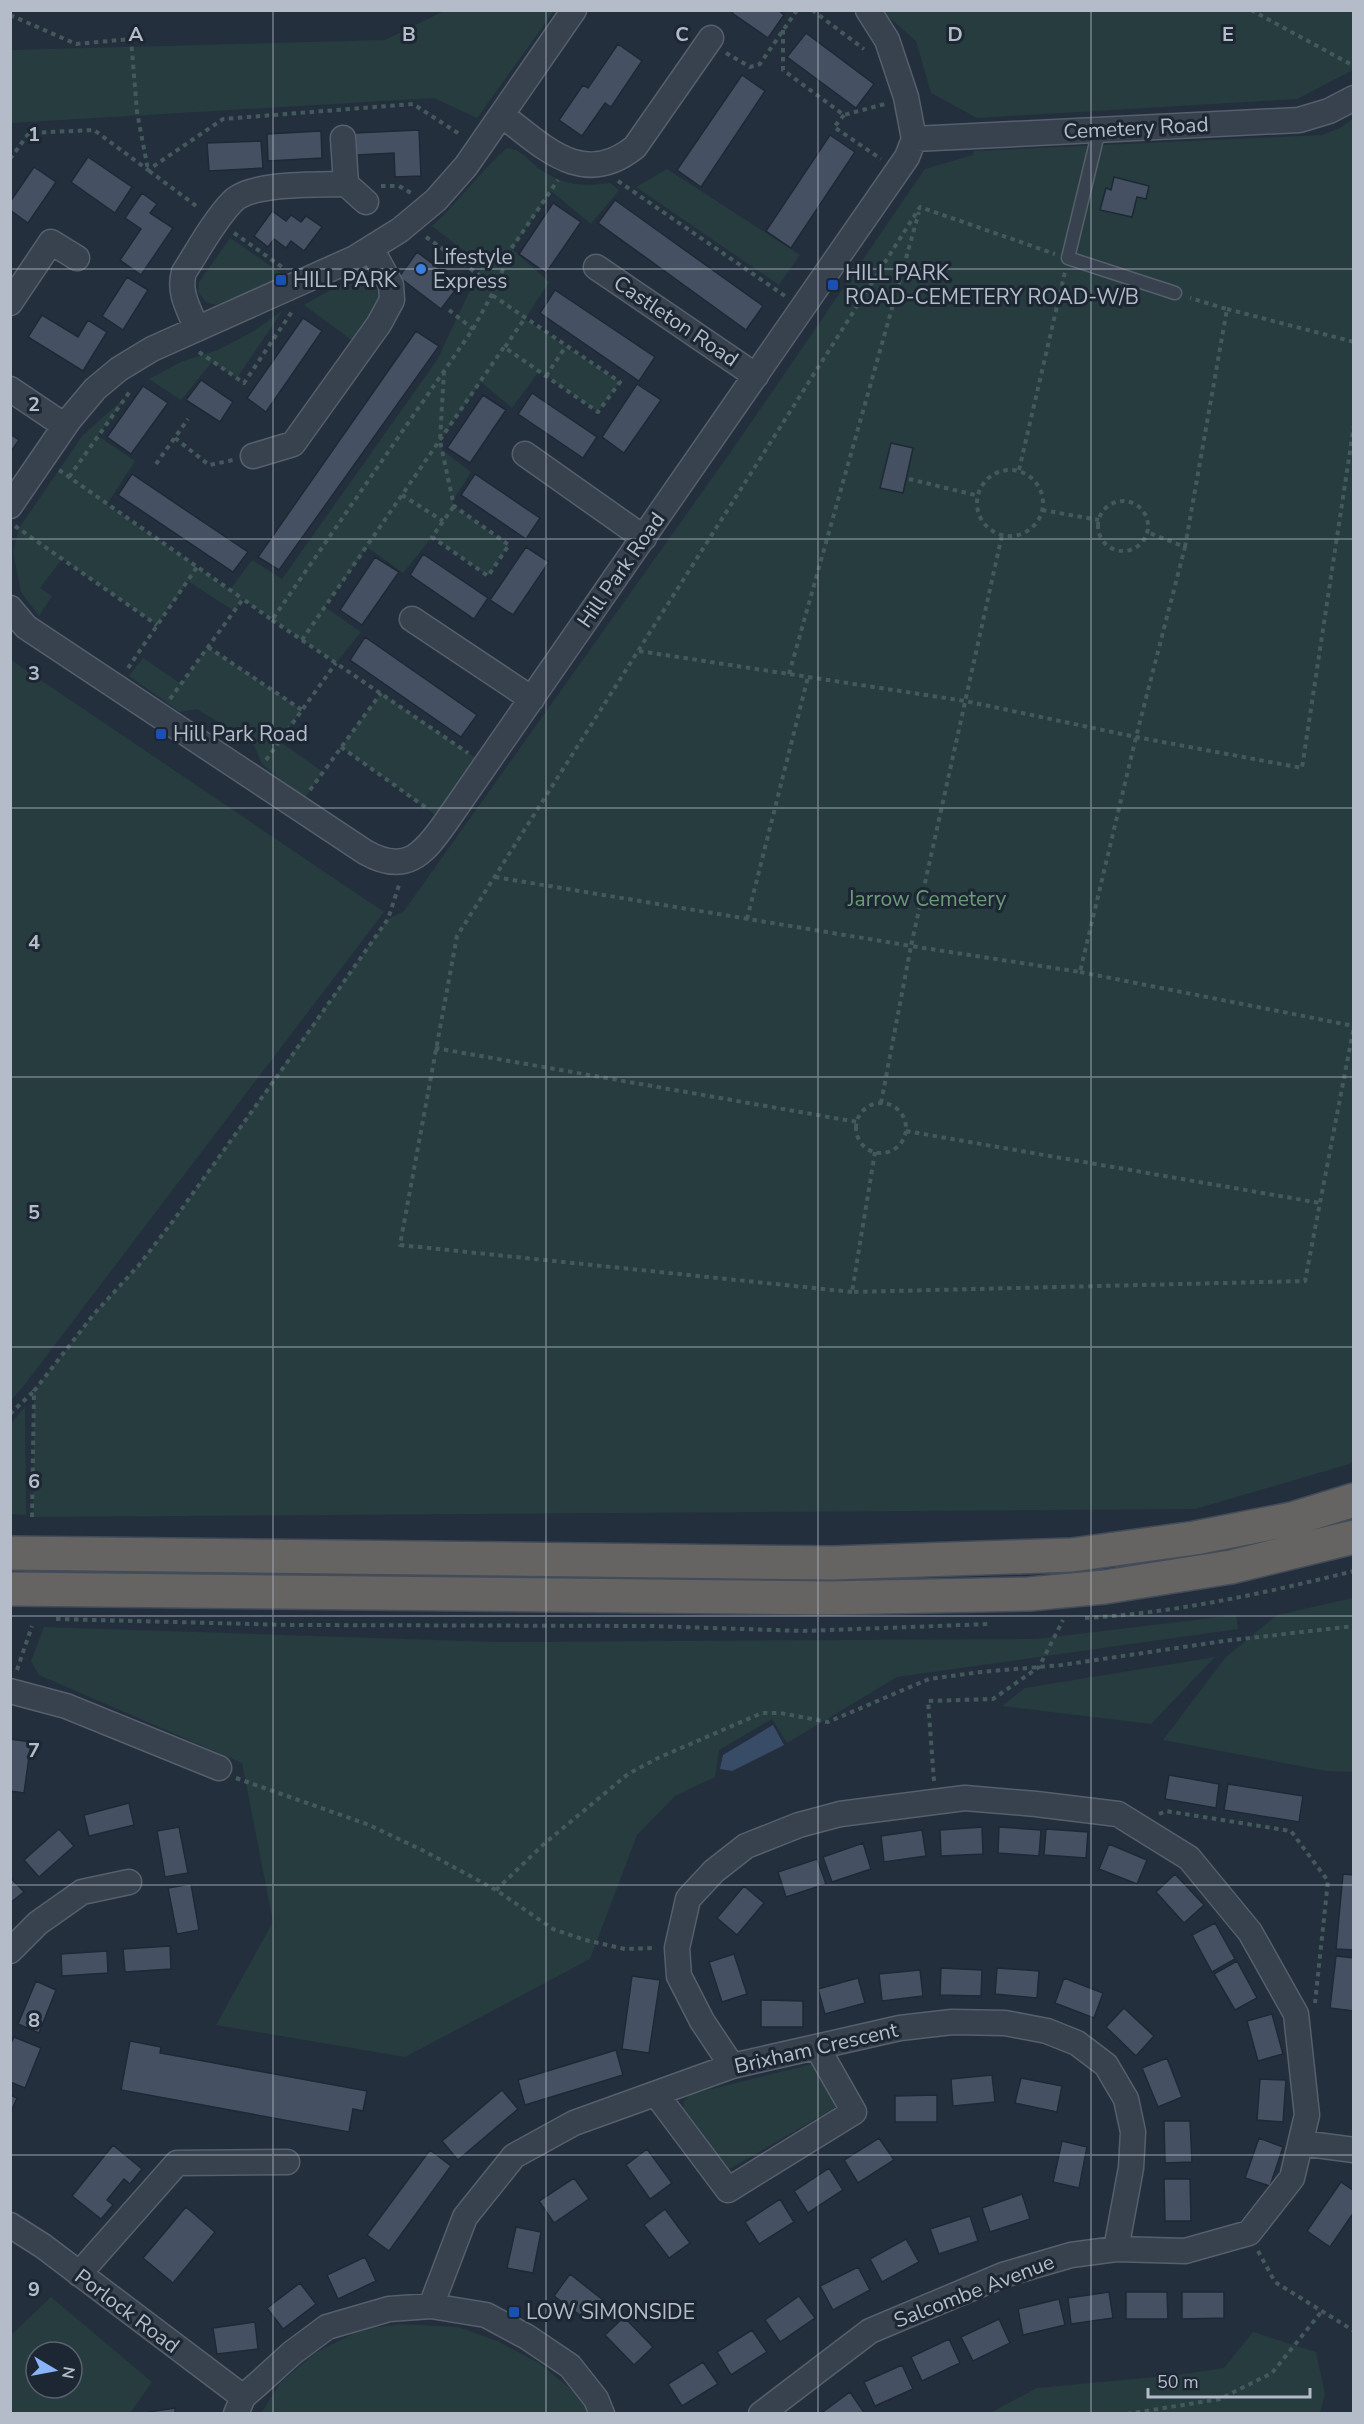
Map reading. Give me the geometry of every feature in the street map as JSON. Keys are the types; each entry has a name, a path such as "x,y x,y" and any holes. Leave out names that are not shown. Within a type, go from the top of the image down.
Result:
{"highway":[{"path":"10,1552 833,1563 1060,1555 1195,1538 1292,1519 1353,1500"},
{"path":"10,1589 828,1599 1029,1594 1105,1587 1231,1567 1353,1537"},
{"path":"10,1541 126,1554"},
{"path":"10,1599 128,1592"}],"street":[{"path":"10,506 65,426 95,389 119,369 152,349 371,248 408,224 429,206 480,147 574,10"},
{"path":"868,10 887,40 896,63 914,139"},
{"path":"502,115 545,148 571,162 595,165 622,158 635,147 709,40"},
{"name":"Cemetery Road","path":"914,139 1299,120 1329,111 1353,98"},
{"path":"187,333 181,283 184,272 233,201 247,193 264,189 354,191 343,138"},
{"name":"Hill Park Road","path":"407,861 421,854 432,843 898,171 914,139"},
{"path":"10,303 51,242 76,258"},
{"path":"253,456 292,444 379,324 392,300 391,285 371,248"},
{"name":"Castleton Road","path":"596,267 756,376"},
{"path":"10,389 65,426"},
{"path":"525,454 644,538"},
{"path":"10,608 26,627 379,860 392,863 407,861"},
{"path":"412,619 532,699"},
{"path":"13,1684 219,1768"},
{"path":"732,2066 702,2021 678,1976 676,1948 688,1899 714,1871 746,1846 799,1825 840,1814 965,1798 1118,1814 1189,1858 1250,1932 1296,2014 1307,2115 1292,2178 1249,2233"},
{"path":"10,1952 38,1923 82,1892 129,1882"},
{"name":"Brixham Crescent","path":"431,2306 465,2217 514,2156 574,2123 732,2066 900,2028 952,2022 1005,2023 1047,2031 1077,2043 1106,2065 1126,2099 1132,2132 1131,2168 1116,2249"},
{"path":"656,2094 728,2190 854,2112 817,2047"},
{"path":"1300,2143 1353,2150"},
{"path":"79,2274 177,2163 287,2162"},
{"name":"Porlock Road","path":"10,2225 43,2246 79,2274 240,2405"},
{"name":"Salcombe Avenue","path":"761,2414 870,2331 1003,2275 1071,2255 1116,2249 1185,2251 1249,2233"},
{"path":"240,2405 291,2353 327,2327 389,2309 431,2306 486,2315 527,2337 570,2366 596,2399 602,2414"}],"lane":[{"path":"1099,130 1068,258 1175,293"}],"path":[{"path":"709,40 750,68 760,64 797,10"},
{"path":"812,10 886,65 896,63"},
{"path":"1251,10 1353,66"},
{"path":"10,15 76,44 131,39 137,112 148,170"},
{"path":"783,30 783,70 844,116"},
{"path":"898,171 834,127 844,116 906,98"},
{"path":"148,170 223,119 413,104 480,147"},
{"path":"10,159 28,133 94,130 218,222 310,278 244,383 187,333"},
{"path":"272,620 473,329 496,287 512,249 571,162"},
{"path":"595,165 803,309"},
{"path":"354,191 399,186 429,206"},
{"path":"920,207 1068,258 1019,470"},
{"path":"495,877 1080,972 1353,1026 1305,1281 852,1292 400,1245 457,936 920,207"},
{"path":"789,674 920,207"},
{"path":"408,224 496,287"},
{"path":"1175,293 1353,342"},
{"path":"492,295 620,382 598,412 504,347"},
{"path":"1080,972 1136,737 1185,547 1227,309"},
{"path":"449,310 473,329"},
{"path":"302,640 525,318"},
{"path":"546,376 566,346"},
{"path":"444,371 440,441 454,506 509,545 488,576 432,537 454,506"},
{"path":"69,477 134,386"},
{"path":"156,464 188,419"},
{"path":"639,651 965,700 1136,737 1302,768 1353,425"},
{"path":"175,438 209,465 253,456"},
{"path":"43,459 272,620 486,765"},
{"path":"1005,470 1019,470 1028,474 1038,484 1043,495 1042,510 1035,525 1023,533 1002,535 985,524 977,503 979,496 985,482 994,474 1005,470"},
{"path":"909,479 979,496"},
{"path":"402,495 443,521"},
{"path":"1117,501 1128,501 1142,509 1146,516 1147,532 1144,540 1134,548 1114,549 1100,535 1099,520 1109,505 1117,501"},
{"path":"1042,510 1099,520"},
{"path":"10,522 157,625"},
{"path":"1147,532 1185,547"},
{"path":"881,1102 911,946 1002,535"},
{"path":"115,686 197,567"},
{"path":"159,715 243,599"},
{"path":"208,647 302,710"},
{"path":"253,778 336,663"},
{"path":"747,919 808,677"},
{"path":"297,807 381,693"},
{"path":"341,747 446,822"},
{"path":"10,1414 34,1390 94,1314 139,1265 286,1064 388,919 407,861"},
{"path":"435,1048 857,1122"},
{"path":"881,1102 899,1110 904,1117 906,1131 903,1140 893,1150 885,1153 874,1152 866,1148 860,1140 856,1132 857,1122 865,1109 881,1102"},
{"path":"906,1131 1320,1203"},
{"path":"852,1292 874,1152"},
{"path":"33,1517 34,1390"},
{"path":"935,1802 928,1701 993,1699 1039,1667 1063,1620"},
{"path":"13,1684 32,1626"},
{"path":"496,1890 546,1843 628,1774 658,1758 762,1713 780,1713 828,1722 929,1679 1353,1626"},
{"path":"219,1768 223,1773 301,1803 369,1825 424,1851 496,1890 553,1929 585,1940 625,1949 676,1948"},
{"path":"1135,1824 1166,1811 1291,1831 1328,1881 1316,2002 1296,2014"},
{"path":"1249,2233 1275,2282 1353,2331"},
{"path":"1127,2414 1220,2399 1272,2373 1322,2311"}],"green space":[{"path":"446,10 554,11 477,118 434,98 11,123 11,50 385,40"},
{"path":"882,11 1353,11 1353,70 1297,99 977,118 931,93 916,41"},
{"name":"Jarrow Cemetery","path":"1353,119 1353,1463 1195,1509 33,1517 34,1391 94,1314 139,1265 173,1221 388,919 404,911 730,453 925,169 973,155 974,151 1322,135 1340,128"},
{"path":"507,148 522,153 541,170 566,182 583,185 610,183 619,190 591,224 551,191 512,249 549,282 525,319 620,382 598,412 539,371 512,408 481,382 440,441 442,450 471,472 453,501 454,506 509,545 488,576 432,537 403,573 367,547 325,607 361,632 336,663 243,599 234,611 188,581 157,625 62,559 40,588 52,596 39,616 21,592 13,552 19,528 83,435 128,395 98,436 135,461 107,504 230,590 252,560 282,579 437,360 482,265 432,226"},
{"path":"667,169 800,255 779,285 636,187"},
{"path":"230,238 281,273 273,281 216,305 206,302 198,292 199,282"},
{"path":"367,281 377,290 380,303 354,342 304,305 339,285"},
{"path":"283,310 237,378 212,362 181,400 149,379 183,361 218,350 254,331"},
{"path":"208,647 302,710 279,741 323,772 304,799 262,764 253,743 197,709 180,712 129,676 143,658 181,684"},
{"path":"11,660 384,912 11,1400"},
{"path":"381,693 477,759 437,816 341,747"},
{"path":"25,1407 26,1515 10,1514 11,1423"},
{"path":"1353,1598 1353,1772 1326,1771 1163,1740 1226,1657 1277,1615"},
{"path":"1236,1615 1238,1629 897,1677 787,1743 772,1719 719,1750 715,1777 675,1796 637,1835 590,1959 405,2057 216,2025 273,1922 242,1763 39,1675 31,1661 44,1627 494,1642 1036,1639"},
{"path":"1215,1657 1151,1724 1002,1706 1025,1688"},
{"path":"812,2064 836,2107 728,2170 683,2113 684,2101 691,2094"},
{"path":"51,2297 152,2382 130,2413 11,2413 11,2335"},
{"path":"402,2324 458,2327 497,2341 539,2363 579,2396 589,2413 261,2414 280,2383 315,2353 363,2329"},
{"path":"1253,2332 1316,2352 1325,2394 1320,2413 990,2413 1037,2388 1177,2375 1224,2368"}],"water":[{"path":"773,1725 784,1745 732,1771 720,1769 723,1755"}],"building":[{"path":"734,10 778,10 784,15 768,38 732,13"},
{"path":"806,33 874,84 856,108 787,57"},
{"path":"618,44 642,61 611,107 605,103 582,136 559,120 583,85 588,88"},
{"path":"742,75 765,91 701,187 677,170"},
{"path":"419,130 421,176 395,177 394,153 356,155 355,133"},
{"path":"321,131 322,158 268,161 267,134"},
{"path":"830,135 855,152 791,248 766,231"},
{"path":"261,141 263,168 209,171 207,143"},
{"path":"88,157 132,187 115,213 71,182"},
{"path":"34,167 56,182 28,223 10,210 10,202"},
{"path":"1114,177 1149,186 1146,199 1137,197 1132,217 1100,210 1106,188 1111,190"},
{"path":"142,193 157,204 150,213 173,228 141,275 120,260 141,229 125,218"},
{"path":"615,200 763,306 746,330 598,223"},
{"path":"553,203 581,222 546,273 519,254"},
{"path":"272,211 286,221 291,215 301,222 306,216 322,227 304,251 291,241 286,248 274,239 268,247 254,236"},
{"path":"417,252 460,284 441,309 399,277"},
{"path":"127,277 148,290 123,330 102,316"},
{"path":"555,290 655,357 639,381 540,313"},
{"path":"42,315 78,337 88,320 107,332 83,371 28,337"},
{"path":"303,318 322,331 266,412 247,398"},
{"path":"416,331 439,346 279,570 258,557"},
{"path":"201,380 233,402 220,422 186,400"},
{"path":"637,384 661,400 624,453 602,437"},
{"path":"143,386 168,403 131,454 107,437"},
{"path":"532,393 597,437 583,458 518,414"},
{"path":"483,395 506,410 470,463 447,448"},
{"path":"10,434 19,440 10,453"},
{"path":"891,443 913,448 903,493 880,488"},
{"path":"132,474 248,552 233,572 118,495"},
{"path":"475,474 540,518 526,539 461,495"},
{"path":"526,547 549,562 513,615 490,600"},
{"path":"423,554 488,598 474,619 410,575"},
{"path":"375,557 399,572 362,625 340,610"},
{"path":"365,637 477,715 461,737 350,660"},
{"path":"10,1739 31,1742 24,1793 10,1791"},
{"path":"1169,1775 1219,1784 1216,1808 1165,1799"},
{"path":"1228,1784 1303,1796 1299,1822 1224,1810"},
{"path":"129,1803 134,1825 89,1836 84,1815"},
{"path":"179,1827 188,1873 165,1877 157,1831"},
{"path":"982,1827 983,1854 941,1856 940,1830"},
{"path":"999,1827 1041,1830 1039,1856 998,1853"},
{"path":"59,1829 74,1846 39,1877 24,1860"},
{"path":"1046,1829 1088,1832 1086,1858 1044,1855"},
{"path":"922,1830 926,1856 884,1862 881,1836"},
{"path":"863,1843 871,1869 832,1882 823,1857"},
{"path":"1109,1844 1147,1860 1137,1884 1099,1869"},
{"path":"817,1859 826,1884 786,1897 778,1872"},
{"path":"1175,1874 1204,1905 1184,1923 1156,1892"},
{"path":"1343,1874 1354,1875 1354,1950 1336,1949"},
{"path":"10,1877 24,1892 10,1903"},
{"path":"191,1884 199,1930 177,1934 168,1888"},
{"path":"744,1886 764,1903 737,1935 717,1918"},
{"path":"1215,1923 1235,1959 1212,1972 1192,1935"},
{"path":"170,1946 171,1969 125,1972 123,1949"},
{"path":"107,1951 108,1973 62,1976 61,1954"},
{"path":"734,1954 747,1994 722,2002 709,1962"},
{"path":"1336,1956 1354,1958 1354,2011 1330,2008"},
{"path":"1237,1961 1257,1998 1235,2010 1214,1974"},
{"path":"941,1968 982,1970 981,1996 940,1995"},
{"path":"997,1968 1039,1971 1037,1998 995,1994"},
{"path":"920,1970 923,1996 882,2001 879,1974"},
{"path":"632,1976 660,1980 649,2053 622,2049"},
{"path":"858,1978 865,2003 825,2014 818,1989"},
{"path":"1064,1978 1103,1993 1094,2018 1055,2003"},
{"path":"36,1981 56,1990 39,2033 18,2024"},
{"path":"761,2000 803,2001 803,2027 761,2027"},
{"path":"1124,2008 1154,2036 1136,2056 1106,2027"},
{"path":"1272,2014 1283,2054 1258,2061 1247,2021"},
{"path":"14,2037 41,2048 25,2088 10,2082 10,2045"},
{"path":"130,2041 161,2047 160,2053 367,2091 363,2111 353,2109 349,2132 121,2090"},
{"path":"616,2050 623,2075 525,2105 518,2080"},
{"path":"1167,2058 1182,2097 1158,2107 1142,2068"},
{"path":"992,2075 995,2102 953,2106 951,2079"},
{"path":"1021,2078 1062,2086 1057,2112 1015,2103"},
{"path":"1260,2079 1286,2080 1283,2122 1257,2120"},
{"path":"502,2090 518,2109 458,2160 442,2141"},
{"path":"10,2095 17,2098 10,2114"},
{"path":"937,2095 937,2122 895,2122 895,2096"},
{"path":"1164,2121 1190,2121 1192,2162 1165,2163"},
{"path":"879,2138 894,2160 858,2183 844,2160"},
{"path":"1259,2138 1283,2147 1270,2186 1245,2178"},
{"path":"1062,2141 1087,2147 1079,2188 1053,2182"},
{"path":"113,2145 142,2169 130,2184 124,2179 107,2200 113,2205 101,2219 72,2196"},
{"path":"647,2149 672,2183 650,2199 626,2165"},
{"path":"430,2150 451,2166 389,2251 367,2235"},
{"path":"829,2168 843,2190 808,2213 794,2191"},
{"path":"574,2178 589,2199 554,2223 539,2201"},
{"path":"1164,2179 1190,2179 1191,2221 1165,2221"},
{"path":"1341,2182 1354,2191 1354,2212 1330,2247 1307,2231"},
{"path":"1022,2194 1030,2219 990,2232 982,2208"},
{"path":"780,2199 794,2222 759,2244 745,2222"},
{"path":"186,2207 215,2232 173,2283 143,2258"},
{"path":"665,2209 690,2243 669,2258 644,2225"},
{"path":"970,2216 978,2241 939,2254 930,2229"},
{"path":"516,2227 541,2232 533,2273 507,2268"},
{"path":"906,2239 919,2262 882,2282 870,2259"},
{"path":"365,2257 376,2281 338,2299 327,2275"},
{"path":"858,2267 870,2290 833,2310 820,2286"},
{"path":"570,2274 603,2300 588,2321 554,2296"},
{"path":"300,2283 316,2304 283,2329 267,2308"},
{"path":"1109,2292 1113,2318 1071,2324 1068,2298"},
{"path":"1126,2292 1167,2292 1168,2319 1126,2319"},
{"path":"1182,2292 1224,2292 1224,2318 1182,2319"},
{"path":"799,2296 815,2318 780,2342 765,2320"},
{"path":"1059,2299 1065,2325 1023,2335 1018,2309"},
{"path":"624,2317 653,2347 634,2365 605,2335"},
{"path":"999,2319 1010,2343 973,2361 961,2337"},
{"path":"255,2322 258,2349 217,2354 213,2328"},
{"path":"752,2330 767,2352 731,2375 717,2352"},
{"path":"949,2339 960,2363 922,2381 911,2357"},
{"path":"703,2362 718,2384 682,2406 668,2384"},
{"path":"902,2365 913,2389 875,2406 864,2382"},
{"path":"850,2392 865,2414 820,2414"},
{"path":"175,2408 175,2414 149,2414 149,2412"}],"place":[{"name":"Lifestyle Express","path":"421,269"},
{"name":"HILL PARK","path":"281,280"},
{"name":"HILL PARK ROAD-CEMETERY ROAD-W/B","path":"833,285"},
{"name":"Hill Park Road","path":"161,734"},
{"name":"LOW SIMONSIDE","path":"514,2312"}]}
